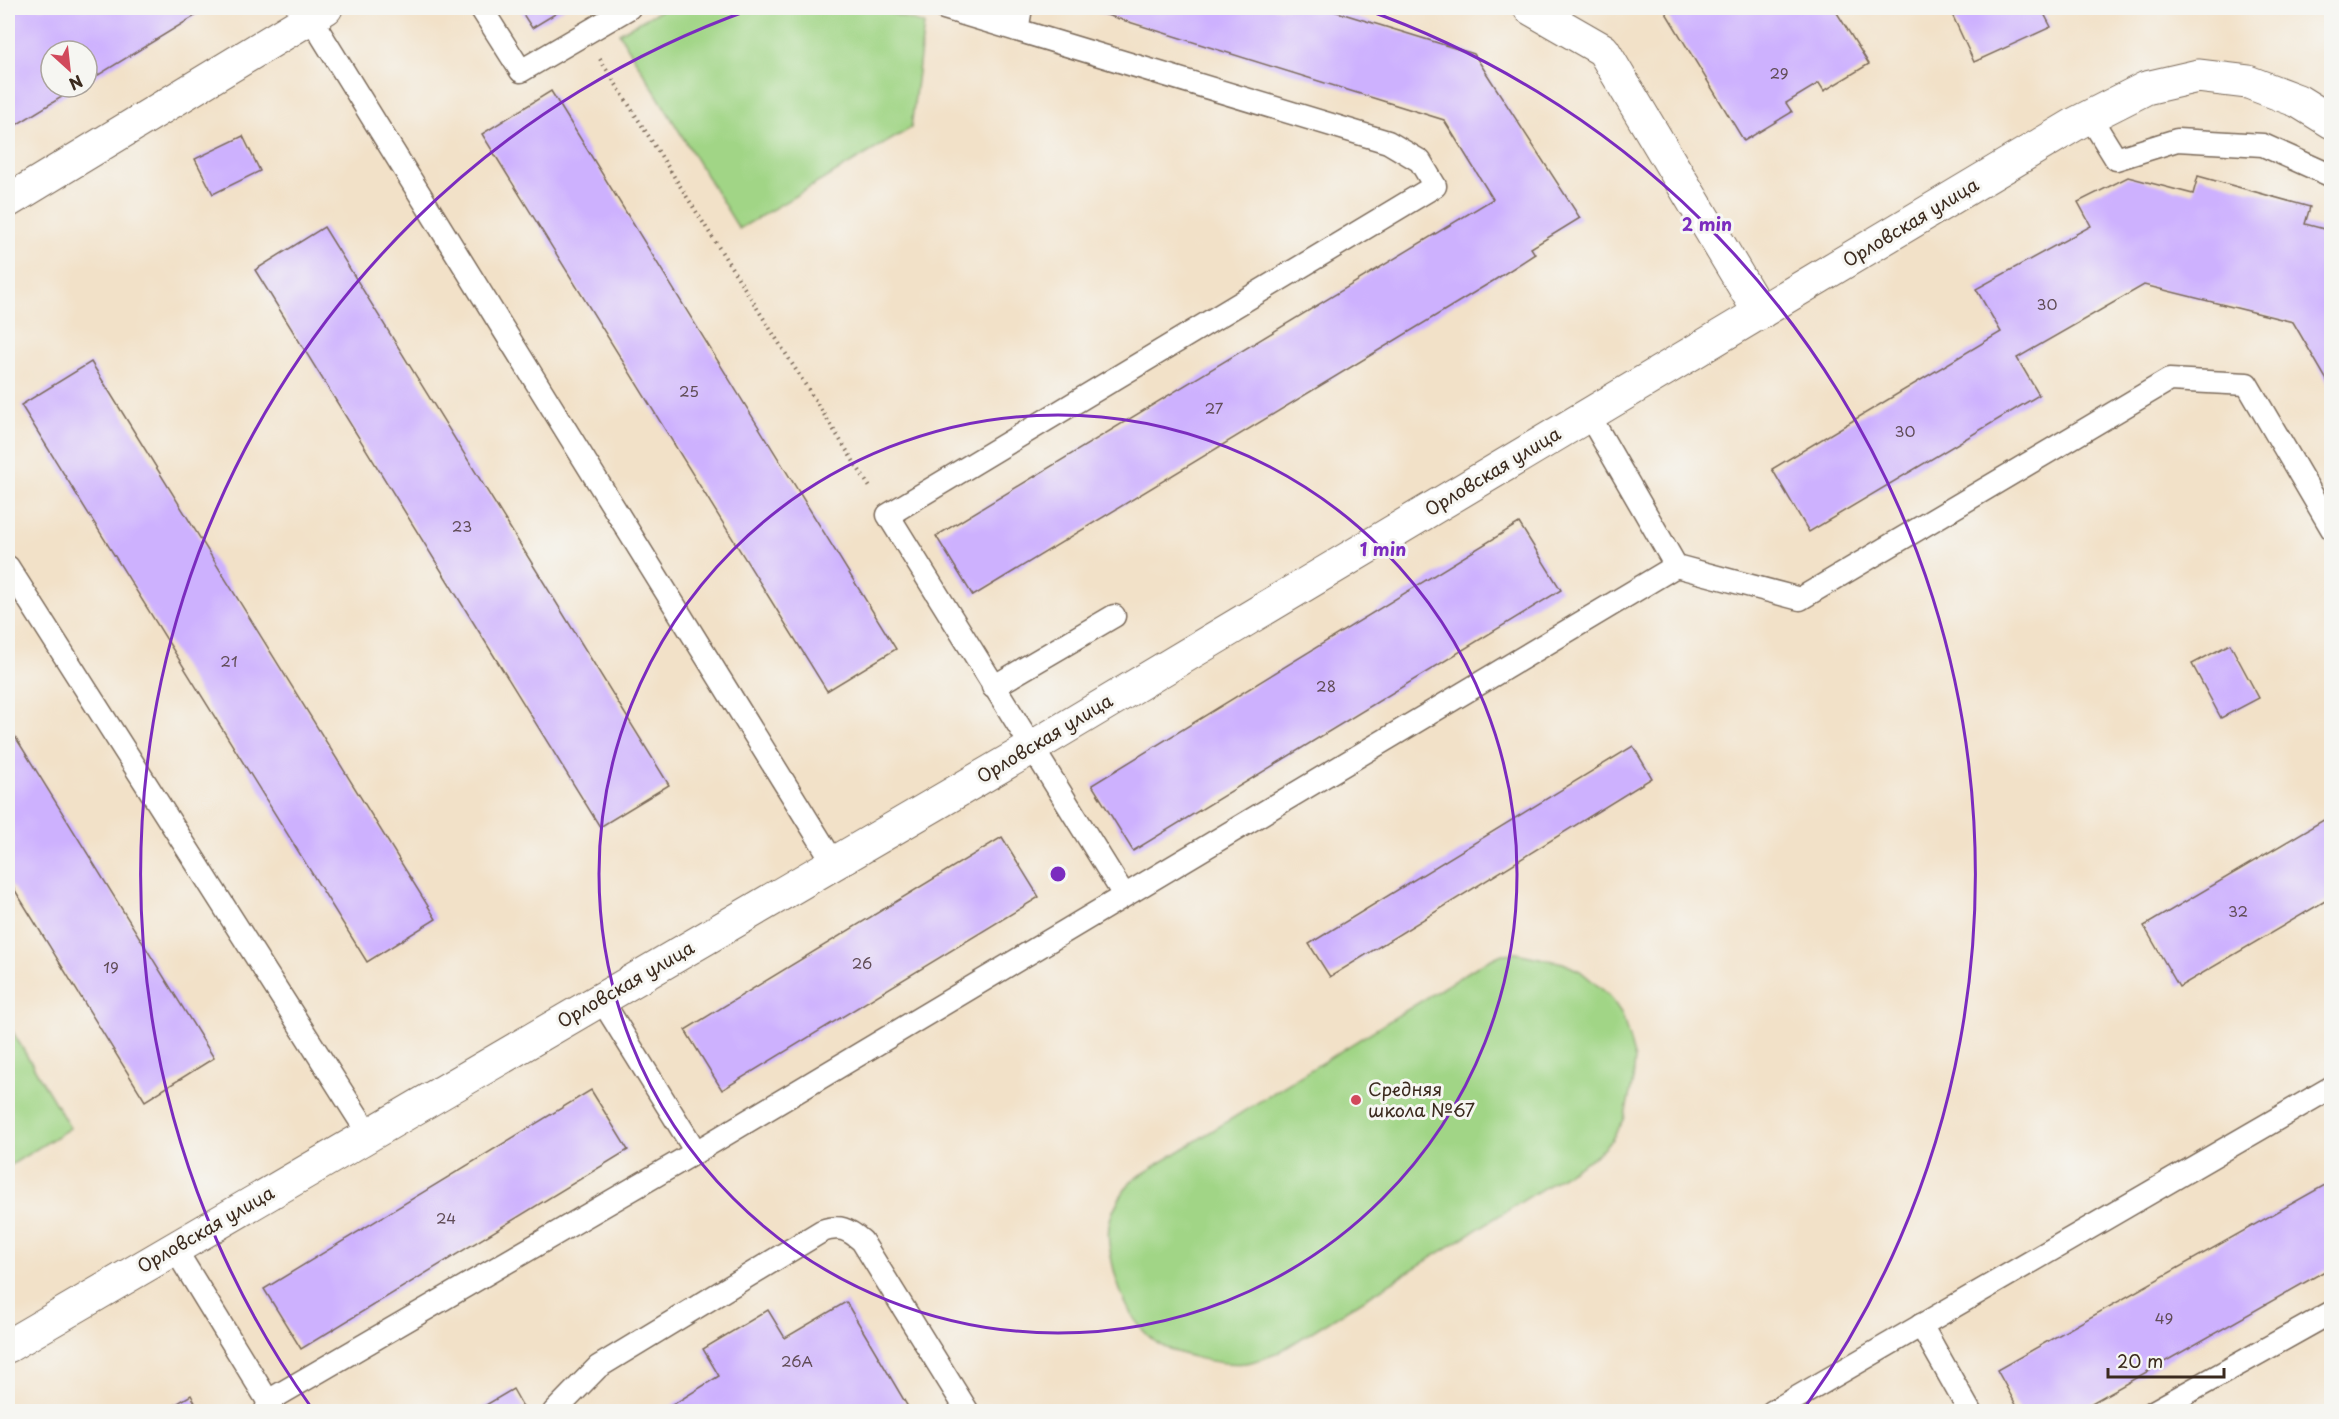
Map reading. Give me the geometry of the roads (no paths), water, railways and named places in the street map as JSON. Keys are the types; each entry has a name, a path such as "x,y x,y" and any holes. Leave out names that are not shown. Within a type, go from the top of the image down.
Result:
{"street":[{"path":"1530,8 1603,50 1760,313"},
{"path":"8,201 318,12"},
{"name":"Орловская улица","path":"8,1346 1033,747 2084,120 2146,88 2198,76 2248,82 2298,101 2331,122"}],"lane":[{"path":"481,8 521,71 629,8"},
{"path":"944,8 1019,19 1388,142 1420,161 1435,186 888,515 1124,895"},
{"path":"318,12 834,863"},
{"path":"2084,120 2116,159 2177,140 2263,145 2331,176"},
{"path":"1589,415 1676,566 1800,599 2169,380 2247,384 2331,529"},
{"path":"175,1249 267,1406 1676,566"},
{"path":"8,567 370,1136"},
{"path":"993,687 1114,616"},
{"path":"602,999 696,1152"},
{"path":"1772,1412 2331,1087"},
{"path":"554,1412 598,1367 822,1231 835,1226 849,1230 862,1241 968,1412"},
{"path":"2153,1412 2331,1312"},
{"path":"1921,1325 1970,1412"}],"place":[{"name":"Средняя школа №67","path":"1356,1100"}]}
